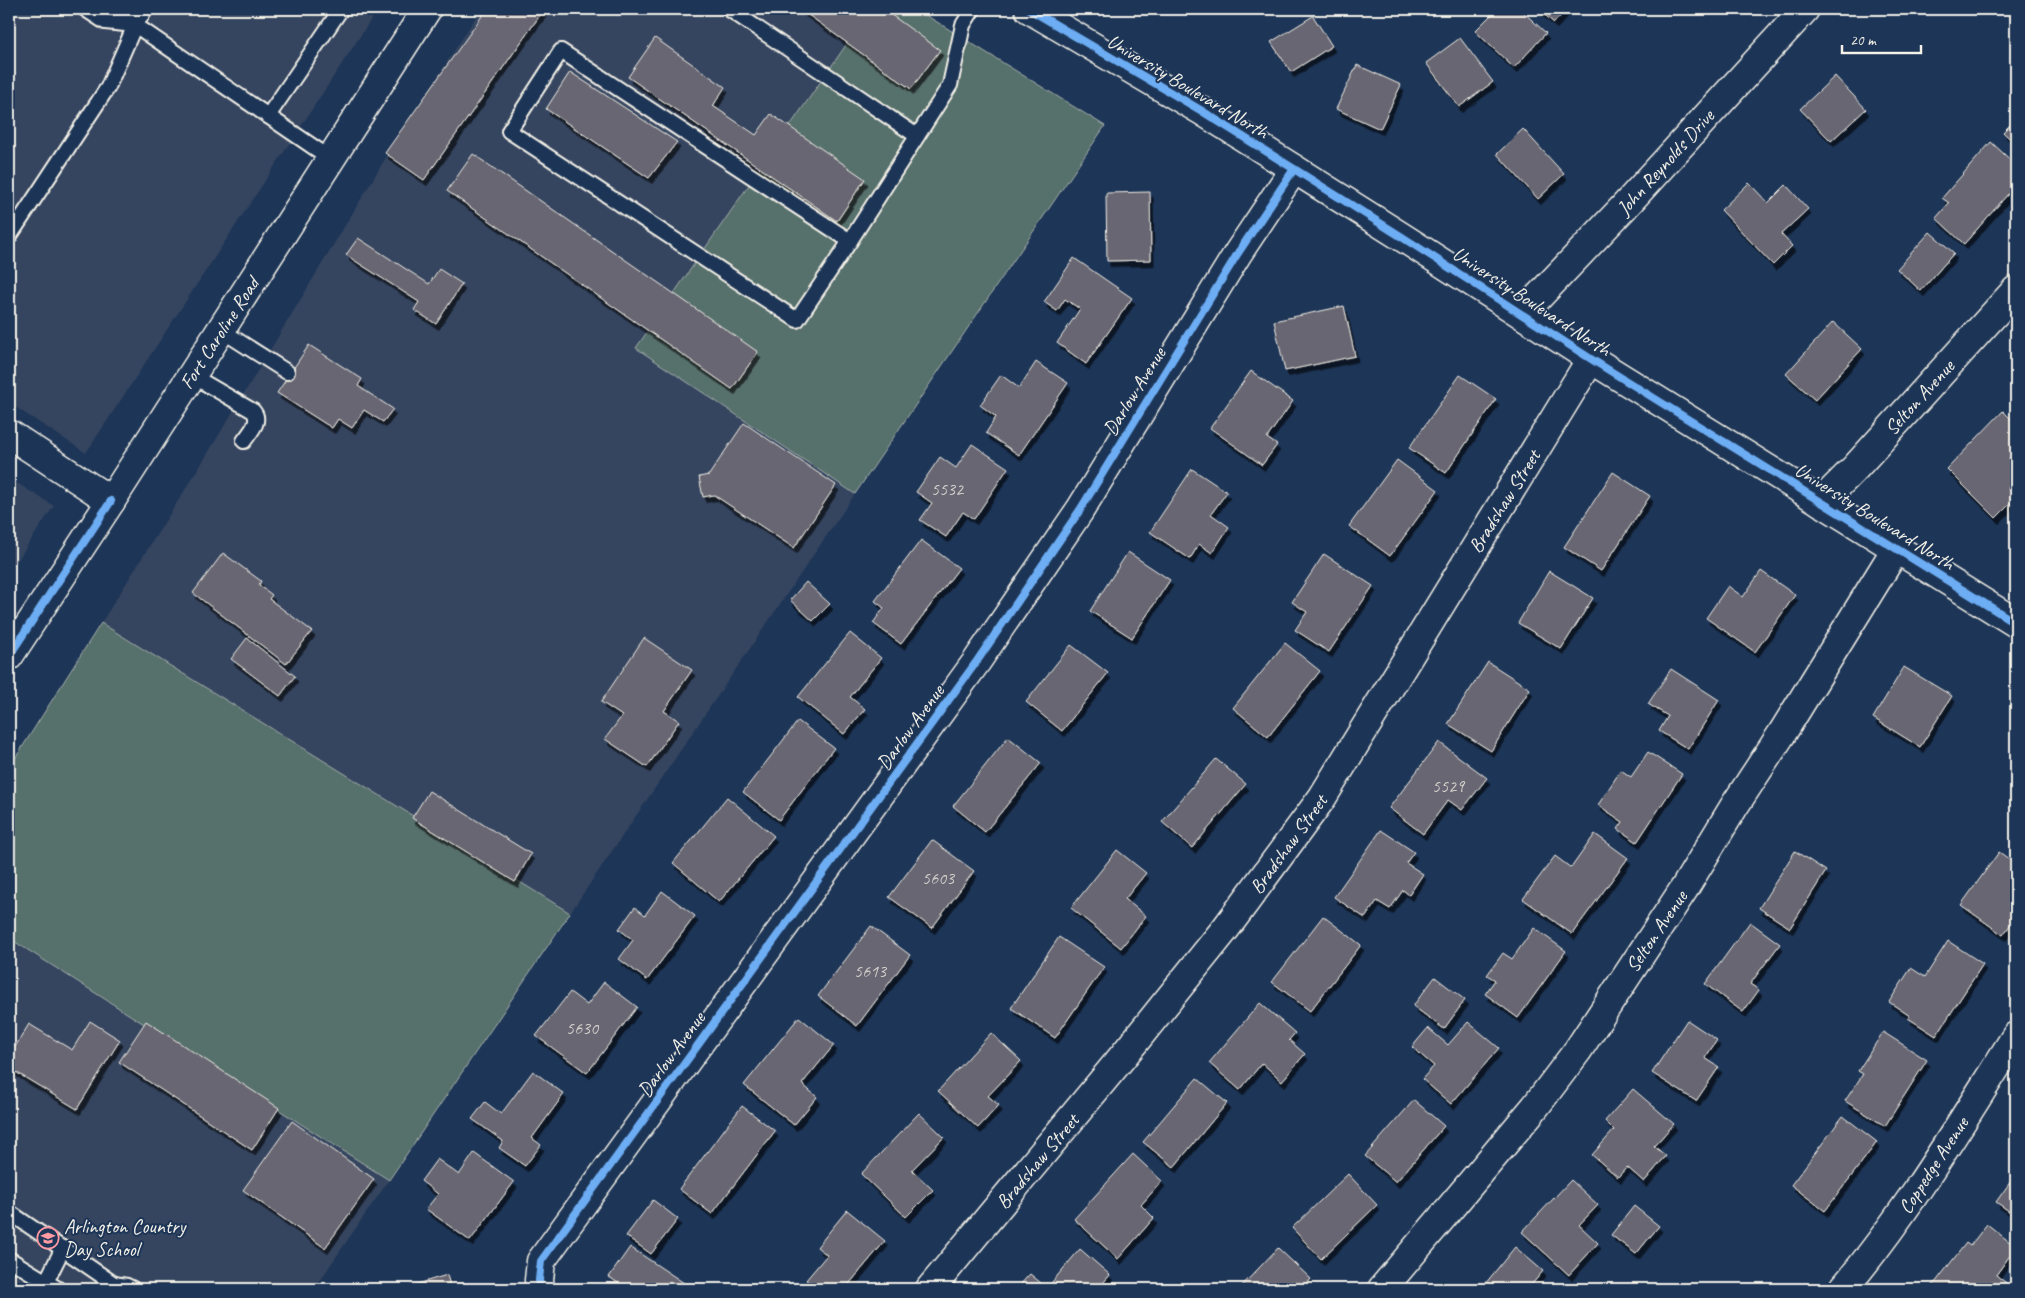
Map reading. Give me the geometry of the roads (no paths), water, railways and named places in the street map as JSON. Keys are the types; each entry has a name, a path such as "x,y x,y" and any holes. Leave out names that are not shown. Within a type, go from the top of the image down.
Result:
{"street":[{"name":"Fort Caroline Road","path":"9,656 111,501 427,9"},
{"name":"University Boulevard North","path":"1029,9 1202,111 1591,359 2016,623"},
{"name":"John Reynolds Drive","path":"1522,314 1624,207 1805,9"},
{"name":"Darlow Avenue","path":"540,1289 541,1261 977,661 1080,510 1238,253 1294,170"},
{"name":"Selton Avenue","path":"1821,502 1855,468 2016,290"},
{"name":"Bradshaw Street","path":"930,1289 1148,1026 1226,928 1322,798 1591,359"},
{"path":"9,434 111,501"},
{"name":"Selton Avenue","path":"1382,1289 1535,1107 1578,1050 1684,889 1896,549"},
{"name":"Coppedge Avenue","path":"1843,1289 1865,1264 1898,1218 2016,1036"}],"lane":[{"path":"84,9 105,22 135,25"},
{"path":"117,9 135,25 331,159"},
{"path":"9,237 108,86 135,25 146,9"},
{"path":"268,116 341,9"},
{"path":"729,9 917,136"},
{"path":"850,241 560,51 509,131 797,320 850,241 950,85 963,25 972,9"},
{"path":"221,330 286,372"},
{"path":"191,375 253,411 257,420 244,441"},
{"path":"9,1212 115,1286 127,1286 133,1289"},
{"path":"9,1259 52,1286 63,1248"}],"place":[{"name":"Arlington Country Day School","path":"48,1238"}]}
